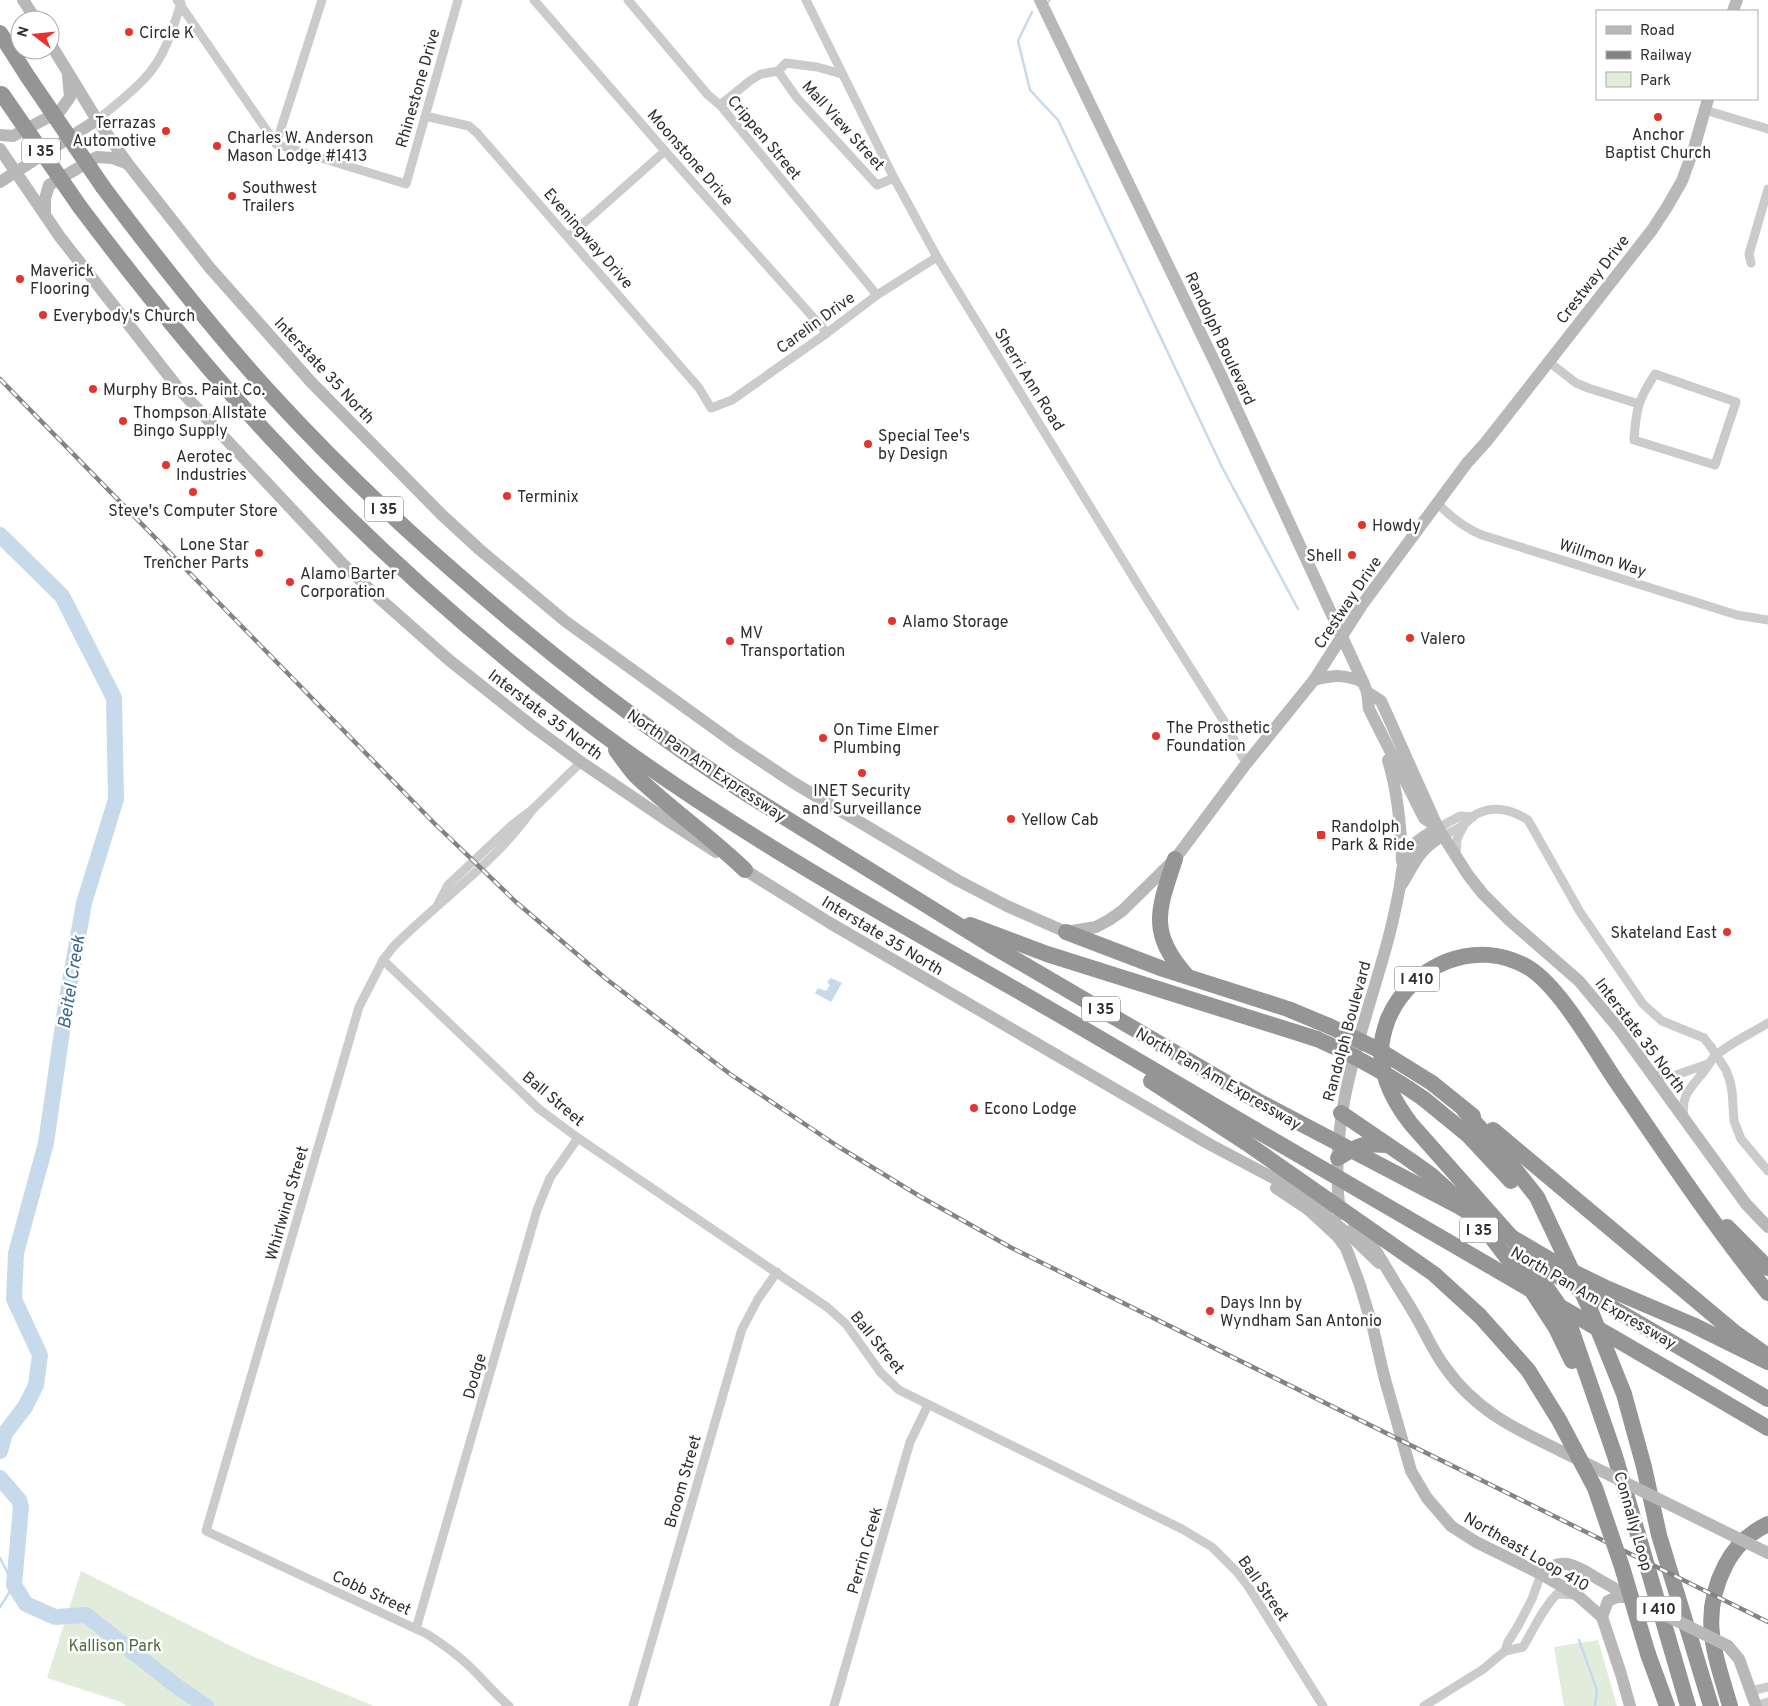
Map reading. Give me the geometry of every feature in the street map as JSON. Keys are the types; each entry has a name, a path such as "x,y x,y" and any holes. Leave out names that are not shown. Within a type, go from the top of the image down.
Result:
{"highway":[{"name":"North Pan Am Expressway","path":"0,33 103,187 179,286 272,395 378,504 530,636 656,733 754,799 988,944 1768,1399"},
{"name":"North Pan Am Expressway","path":"1,92 80,207 157,308 209,370 273,440 381,548 456,616 564,705 697,800 799,865 999,980 1250,1135 1688,1381 1768,1428"},
{"path":"604,735 634,774 678,813 720,845 745,870"},
{"path":"1175,859 1162,898 1159,920 1161,935 1167,950 1187,976"},
{"path":"947,918 983,929 1094,970 1264,1021 1317,1039 1365,1061 1424,1098 1468,1135 1494,1161 1539,1213 1561,1249"},
{"path":"1066,932 1106,948 1288,1009 1379,1050 1432,1083 1464,1110 1497,1133 1734,1332 1768,1356"},
{"name":"I 410","path":"1603,1424 1567,1317 1512,1239 1449,1169 1398,1107 1390,1092 1381,1053 1382,1040 1396,1002 1413,982 1443,963 1477,955 1501,958 1529,968 1549,986 1567,1008 1696,1197 1768,1293"},
{"path":"1256,1100 1460,1207 1566,1268 1628,1298 1693,1325 1768,1362"},
{"path":"1464,1110 1537,1196 1589,1307 1624,1394 1644,1467 1659,1534 1711,1706"},
{"path":"1341,1113 1431,1175 1472,1212 1528,1286 1556,1328 1603,1424"},
{"path":"1250,1135 1434,1274 1480,1316 1528,1370 1559,1420 1595,1488 1622,1567 1648,1654 1661,1706"},
{"path":"1338,1158 1353,1148 1366,1144 1388,1145"},
{"path":"1696,1197 1768,1268"},
{"name":"Connally Loop","path":"1603,1424 1632,1512 1688,1706"},
{"path":"1632,1512 1679,1706"},
{"path":"1730,1706 1714,1653 1710,1619 1712,1603 1719,1579 1732,1553 1752,1532 1768,1524"},
{"path":"1648,1654 1667,1706"}],"main road":[{"name":"Randolph Boulevard","path":"1040,0 1221,375 1365,687 1369,709 1376,724 1424,818 1444,832"},
{"name":"Interstate 35 North","path":"60,59 97,120 128,164 210,268 312,382 442,514 518,583 602,648 736,745 794,783 957,880 1007,906 1066,932"},
{"path":"0,134 13,136 60,111 70,97 68,72"},
{"name":"Crestway Drive","path":"1066,932 1096,927 1109,920 1122,911 1175,859 1246,764 1314,680 1362,605 1467,463 1486,442 1652,230 1682,181 1695,145 1706,104"},
{"path":"0,182 97,120"},
{"name":"Interstate 35 North","path":"0,149 60,237 179,388 343,564 449,660 581,762 671,824 830,923 1209,1144 1340,1214 1364,1234 1374,1246 1444,1366 1459,1385 1481,1407 1516,1429 1768,1552"},
{"path":"45,215 45,199 49,185 65,175 97,157 104,156 128,164"},
{"path":"1314,680 1341,675 1350,676 1365,687"},
{"name":"Randolph Boulevard","path":"1365,687 1381,701 1444,832"},
{"path":"1376,724 1394,781 1403,864"},
{"name":"Randolph Boulevard","path":"1340,1214 1336,1181 1341,1113 1350,1070 1389,936 1400,888 1403,864 1417,841 1444,832"},
{"name":"Randolph Boulevard","path":"1400,888 1415,860 1424,849 1444,832"},
{"name":"Interstate 35 North","path":"1444,832 1456,857 1483,894 1509,920 1579,981 1619,1029 1746,1204 1768,1227"},
{"name":"Interstate 35 North","path":"1209,1144 1309,1210 1326,1216 1353,1238 1389,1273"},
{"name":"Northeast Loop 410","path":"1309,1210 1337,1236 1346,1248 1370,1318 1410,1471 1427,1498 1451,1526 1476,1542 1541,1574 1577,1596 1602,1617"},
{"path":"1541,1574 1549,1567 1560,1564 1574,1565 1635,1600 1728,1646 1739,1659 1756,1706"},
{"path":"1630,1706 1602,1617 1608,1601 1616,1597 1635,1600"}],"street":[{"path":"276,144 322,0"},
{"name":"Rhinestone Drive","path":"276,144 406,184 458,0"},
{"name":"Moonstone Drive","path":"534,0 827,333"},
{"name":"Crippen Street","path":"628,0 708,95 720,106 877,295"},
{"name":"Sherri Ann Road","path":"806,0 894,178 937,257 1229,729 1246,764"},
{"path":"180,2 276,144"},
{"path":"97,120 146,78 170,37 180,2"},
{"path":"720,106 751,80 761,74 778,71 786,62 817,67 842,74"},
{"name":"Mall View Street","path":"778,71 797,98 877,185 894,178"},
{"path":"1706,104 1768,129"},
{"name":"Eveningway Drive","path":"425,116 469,126 477,133 699,388 710,408"},
{"path":"568,236 665,151"},
{"path":"1751,263 1749,254 1768,189"},
{"name":"Carelin Drive","path":"710,408 732,400 877,295 937,257"},
{"path":"1549,362 1576,383 1639,404"},
{"path":"1655,374 1736,402 1716,465 1634,440 1636,413 1639,404 1642,393 1655,374"},
{"name":"Willmon Way","path":"1438,504 1459,523 1476,533 1737,615 1768,620"},
{"name":"Whirlwind Street","path":"206,1532 359,1007 383,960 394,946 436,906 454,893 511,838 534,809 581,762"},
{"path":"1456,857 1457,839 1464,825 1473,817 1492,809 1504,809 1528,820 1580,912 1643,1004 1662,1021 1704,1038 1711,1047 1726,1070 1730,1081 1734,1121 1741,1139 1768,1172"},
{"path":"1444,832 1460,816 1473,817"},
{"path":"1444,832 1464,825"},
{"name":"Ball Street","path":"383,960 539,1109 578,1138 826,1306 842,1320 854,1334 872,1362 891,1384 899,1390 1182,1528 1212,1547 1248,1586 1323,1706"},
{"path":"1684,1120 1682,1108 1687,1091 1708,1064 1716,1055 1768,1023"},
{"path":"1652,1076 1676,1075 1708,1064"},
{"name":"Dodge","path":"416,1629 537,1210 550,1178 578,1138"},
{"name":"Broom Street","path":"632,1706 742,1328 758,1299 777,1272"},
{"name":"Perrin Creek","path":"834,1706 910,1442 928,1405"},
{"name":"Cobb Street","path":"206,1532 427,1634 454,1652 509,1706"},
{"path":"1505,1651 1532,1599 1541,1574"},
{"path":"1424,1706 1482,1670 1505,1651 1523,1647 1547,1604 1557,1594 1577,1596"},
{"path":"1751,1690 1768,1688"},
{"path":"1756,1706 1768,1702"}],"green space":[{"name":"Kallison Park","path":"81,1571 245,1653 374,1706 126,1706 121,1702 47,1678"},
{"path":"1598,1640 1617,1706 1564,1706 1554,1647"}],"water":[{"path":"831,978 842,983 831,1002 815,993 818,988 826,991 830,985 827,982"}],"waterway":[{"path":"1032,12 1018,41 1030,90 1058,120 1222,467 1298,609"},
{"name":"Beitel Creek","path":"0,535 62,596 114,698 116,799 84,903 66,1004 46,1143 16,1253 14,1299 40,1355 36,1385 25,1407 5,1433 0,1451"},
{"name":"Beitel Creek","path":"0,1478 19,1500 21,1507 14,1585 26,1604 55,1617 86,1615 175,1685 206,1706"},
{"name":"Beitel Creek","path":"0,1558 14,1585 0,1607"},
{"path":"1579,1640 1597,1690 1595,1706"}],"railway":[{"path":"0,379 434,823 516,902 605,978 730,1074 839,1147 921,1197 1010,1247 1768,1622"}],"place":[{"name":"Circle K","path":"129,32"},
{"name":"Anchor Baptist Church","path":"1658,117"},
{"name":"Terrazas Automotive","path":"166,131"},
{"name":"Charles W. Anderson Mason Lodge #1413","path":"217,146"},
{"name":"Southwest Trailers","path":"232,196"},
{"name":"Maverick Flooring","path":"20,279"},
{"name":"Everybody's Church","path":"43,315"},
{"name":"Murphy Bros. Paint Co.","path":"93,389"},
{"name":"Thompson Allstate Bingo Supply","path":"123,421"},
{"name":"Special Tee's by Design","path":"868,444"},
{"name":"Aerotec Industries","path":"166,465"},
{"name":"Steve's Computer Store","path":"193,492"},
{"name":"Terminix","path":"507,496"},
{"name":"Howdy","path":"1362,525"},
{"name":"Lone Star Trencher Parts","path":"259,553"},
{"name":"Shell","path":"1352,555"},
{"name":"Alamo Barter Corporation","path":"290,582"},
{"name":"Alamo Storage","path":"892,621"},
{"name":"Valero","path":"1410,638"},
{"name":"MV Transportation","path":"730,641"},
{"name":"The Prosthetic Foundation","path":"1156,736"},
{"name":"On Time Elmer Plumbing","path":"823,738"},
{"name":"INET Security and Surveillance","path":"862,773"},
{"name":"Yellow Cab","path":"1011,819"},
{"name":"Randolph Park & Ride","path":"1321,835"},
{"name":"Skateland East","path":"1727,932"},
{"name":"Econo Lodge","path":"974,1108"},
{"name":"Days Inn by Wyndham San Antonio","path":"1210,1311"}]}
